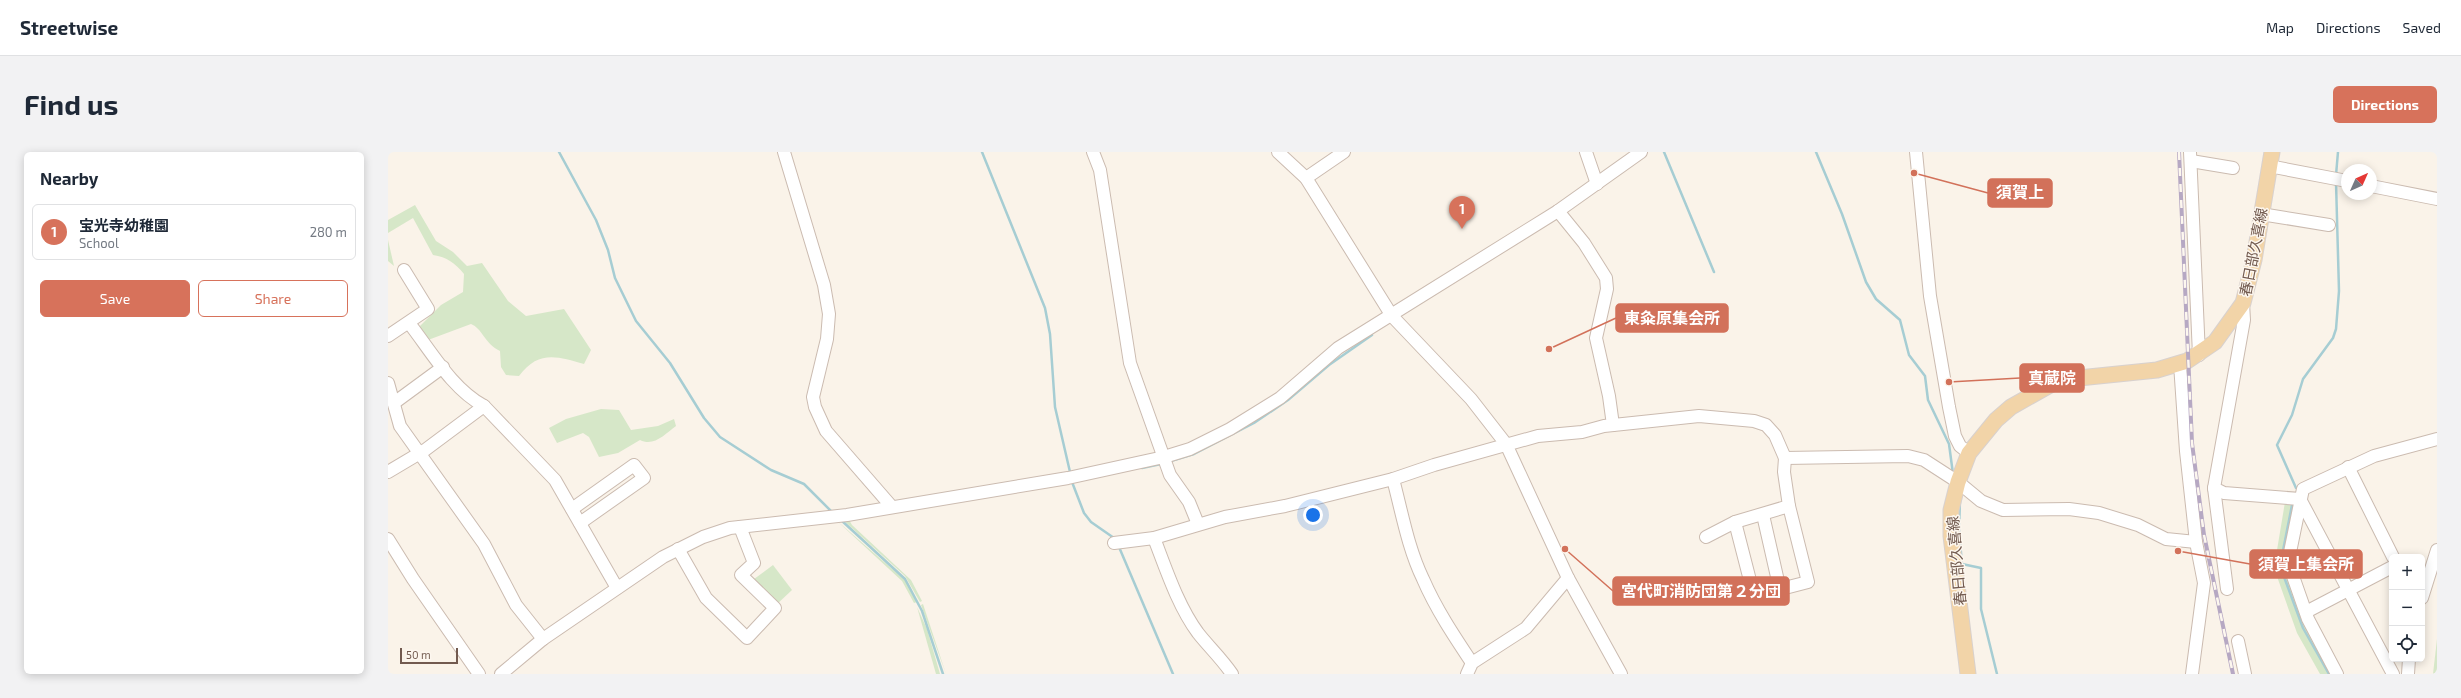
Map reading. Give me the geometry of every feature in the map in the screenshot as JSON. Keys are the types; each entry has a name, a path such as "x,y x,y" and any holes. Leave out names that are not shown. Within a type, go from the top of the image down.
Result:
{"main road":[{"name":"春日部久喜線","path":"1968,674 1951,536 1951,510 1958,482 1969,453 1996,420 2011,407 2050,385 2069,379 2157,370 2180,364 2199,355 2215,342 2226,329 2243,303 2261,214 2270,159"}],"street":[{"path":"784,152 824,285 829,314 827,339 813,397 815,407 826,431 892,507"},
{"path":"1093,152 1100,170 1130,363 1173,481 1184,494 1198,524"},
{"path":"1278,152 1306,178 1392,316 1471,399 1506,444 1568,578 1621,674"},
{"path":"1306,178 1344,152"},
{"path":"1586,152 1597,184"},
{"path":"501,674 543,639 664,556 703,537 740,526 847,515 1068,478 1164,457 1190,449 1223,432 1280,398 1338,348 1558,212 1566,200 1597,184 1641,152"},
{"path":"1916,152 1930,296 1949,407 1955,436 1960,446 1969,453"},
{"path":"2199,355 2191,156 2233,168"},
{"path":"2270,159 2341,179"},
{"path":"2377,187 2437,199"},
{"path":"1558,212 1584,243 1606,278 1607,289 1596,338 1609,396 1613,425"},
{"path":"2261,214 2329,225"},
{"path":"388,336 428,309 404,270"},
{"path":"2227,589 2214,488 2244,320 2243,303"},
{"path":"409,323 469,398 484,406 555,480 617,588"},
{"path":"2180,364 2186,451 2196,542 2204,583 2192,674"},
{"path":"394,403 443,367"},
{"path":"388,383 400,426 418,454 450,494 484,544 516,605 543,639"},
{"path":"388,472 418,454 484,406"},
{"path":"1114,543 1154,538 1198,524 1393,480 1506,444 1538,436 1582,432 1613,425 1699,416 1754,421 1766,425 1775,435 1785,458 1784,472 1790,506 1808,582 1754,596 1735,522"},
{"path":"2337,674 2306,612 2288,562 2303,489 2374,456 2437,439"},
{"path":"1785,458 1908,456 1924,460 1958,482 1981,501 2003,510 2069,509 2099,513 2138,525 2166,539 2196,542"},
{"path":"572,509 634,465 644,478 580,522"},
{"path":"2348,467 2392,554"},
{"path":"1393,480 1408,536 1422,579 1470,669 1526,628 1568,578"},
{"path":"2214,488 2224,492 2300,499"},
{"path":"2300,499 2393,674"},
{"path":"1706,537 1735,522 1790,506"},
{"path":"1763,515 1780,590"},
{"path":"678,550 706,598 747,638 775,608 741,575 754,563 740,526"},
{"path":"1154,538 1186,612 1198,633 1221,658 1232,674"},
{"path":"388,539 413,579 478,674"},
{"path":"2424,590 2437,550"},
{"path":"2306,612 2389,569"},
{"path":"2238,641 2245,674"},
{"path":"2396,674 2409,667"}],"green space":[{"path":"415,205 436,241 453,252 467,266 482,263 508,301 526,316 564,309 591,350 584,364 557,357 548,357 533,362 519,376 506,375 501,367 500,351 491,344 475,326 471,324 428,340 419,327 441,305 463,292 464,274 450,261 433,255 413,218 388,233 388,220"},
{"path":"388,240 394,266 388,261"},
{"path":"601,409 619,410 631,430 658,426 674,419 676,426 655,441 645,442 640,440 618,453 599,457 589,437 583,433 557,443 549,428 566,419"},
{"path":"2285,502 2290,503 2296,510 2286,563 2335,674 2320,674 2297,633 2274,568"},
{"path":"848,518 852,525 911,580 922,601 920,602 905,576 842,519"},
{"path":"836,520 906,581 917,602 914,603 902,581"},
{"path":"773,565 792,590 775,606 750,582"},
{"path":"923,604 946,674 921,605"},
{"path":"917,607 927,629 940,674 936,674"},
{"path":"2437,639 2437,674 2433,674"}],"waterway":[{"path":"559,152 596,220 608,250 615,278 636,321 670,363 704,418 720,437 771,470 804,484 833,513"},
{"path":"982,152 1045,308 1050,334 1055,407 1070,472"},
{"path":"1664,152 1714,272"},
{"path":"1816,152 1842,214 1866,282 1876,299 1900,320 1909,355 1925,376 1928,400 1949,444 1953,474"},
{"path":"2336,175 2338,152"},
{"path":"2296,488 2277,445 2292,415 2303,379 2333,338 2336,329 2339,291 2336,182"},
{"path":"1171,461 1194,454 1254,423 1288,400 1329,365 1372,335"},
{"path":"1142,468 1161,464"},
{"path":"1072,482 1084,513 1091,522 1114,538"},
{"path":"1960,500 1959,530 1962,564 1981,568 1981,609 1997,674"},
{"path":"2292,505 2280,566 2303,628 2329,674"},
{"path":"841,520 905,579 922,611 943,674"},
{"path":"1119,547 1173,674"}],"railway":[{"path":"2179,152 2192,443 2204,535 2233,674"}],"place":[{"name":"須賀上","path":"1914,173"},
{"name":"宝光寺幼稚園","path":"1462,229"},
{"name":"東粂原集会所","path":"1549,349"},
{"name":"真蔵院","path":"1949,382"},
{"name":"宮代町消防団第２分団","path":"1565,549"},
{"name":"須賀上集会所","path":"2178,551"}]}
